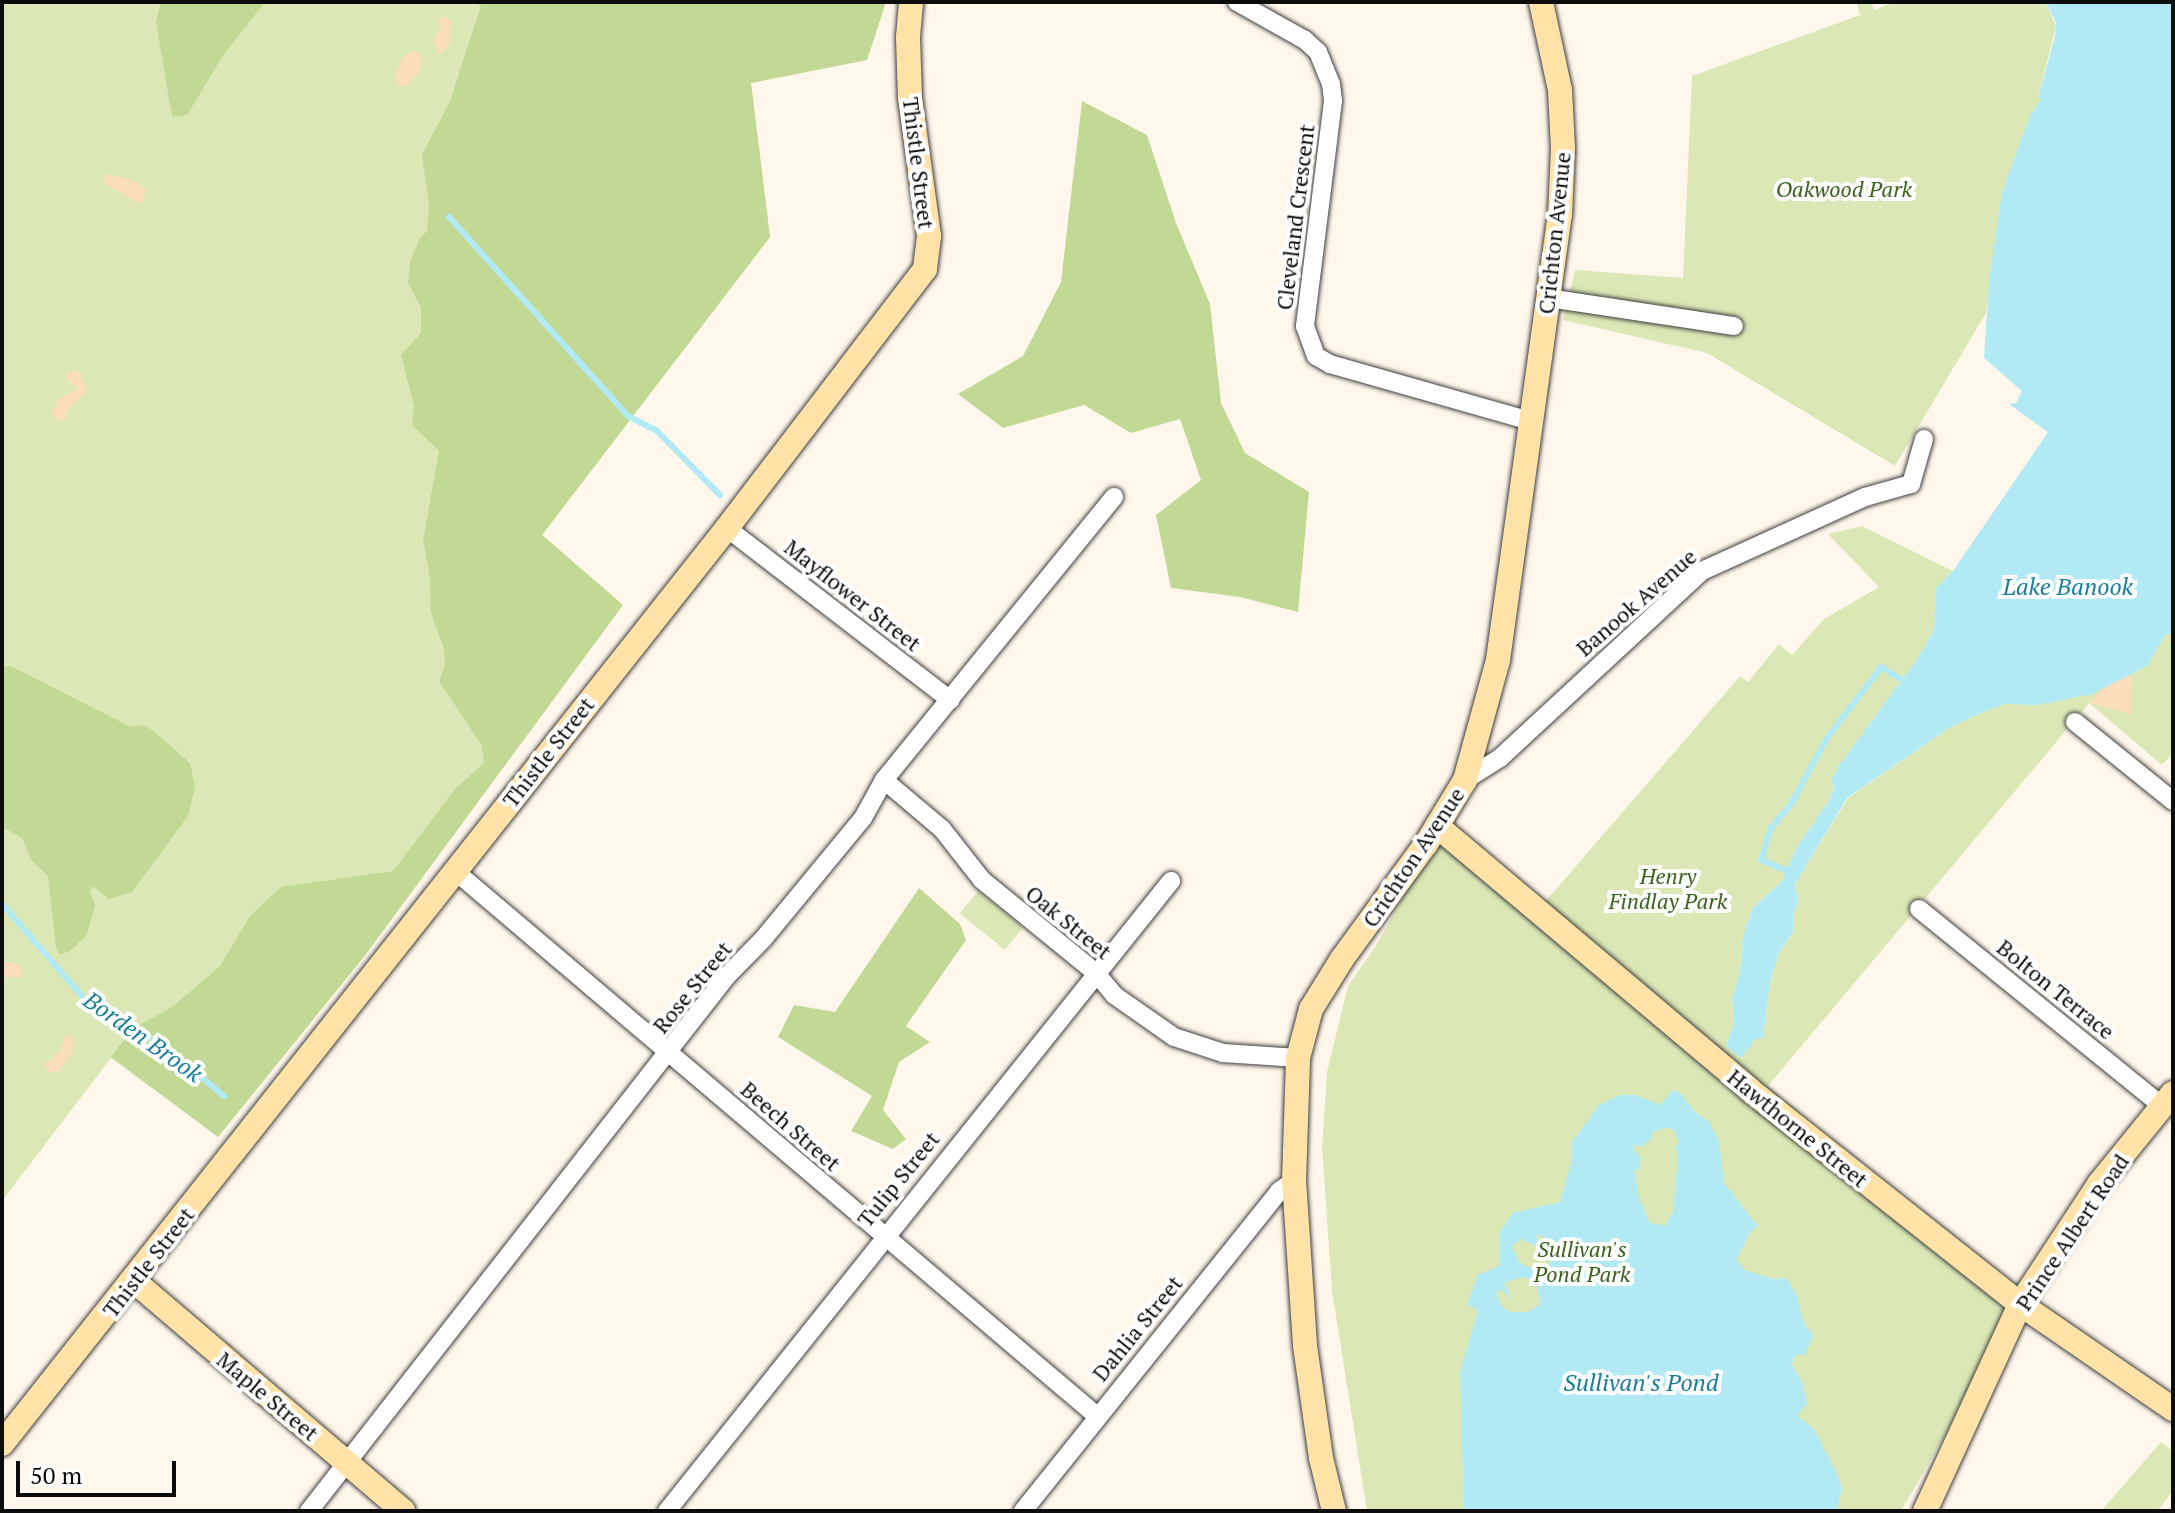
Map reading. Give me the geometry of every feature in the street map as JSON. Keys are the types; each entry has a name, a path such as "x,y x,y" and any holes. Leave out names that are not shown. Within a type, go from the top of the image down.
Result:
{"street":[{"name":"Thistle Street","path":"2,1444 727,528 925,269 929,236 910,98 908,37 911,2"},
{"name":"Cleveland Crescent","path":"1237,2 1305,40 1318,52 1331,84 1333,101 1305,326 1316,356 1330,364 1530,421"},
{"name":"Crichton Avenue","path":"1334,1511 1321,1458 1305,1345 1294,1181 1298,1058 1311,1009 1342,959 1437,826 1465,780 1498,660 1560,215 1563,148 1560,90 1541,2"},
{"path":"1548,298 1734,326"},
{"name":"Banook Avenue","path":"1465,780 1500,758 1702,571 1865,497 1911,484 1924,439"},
{"name":"Rose Street","path":"309,1511 670,1053 726,977 764,938 863,818 884,780 1114,497"},
{"name":"Mayflower Street","path":"727,528 950,700"},
{"path":"2075,722 2173,801"},
{"name":"Oak Street","path":"884,780 942,829 982,880 1095,972 1114,995 1174,1037 1223,1053 1298,1058"},
{"name":"Hawthorne Street","path":"1437,826 1659,1016 2020,1304 2173,1409"},
{"name":"Beech Street","path":"455,871 1097,1416"},
{"name":"Tulip Street","path":"667,1511 1095,972 1171,881"},
{"name":"Bolton Terrace","path":"1919,909 2167,1100"},
{"name":"Prince Albert Road","path":"1925,1511 2020,1304 2099,1184 2167,1100"},
{"name":"Dahlia Street","path":"1023,1511 1279,1191 1294,1181"},
{"name":"Maple Street","path":"134,1281 403,1511"}],"green space":[{"path":"2,2 886,2 867,60 751,83 770,237 542,535 623,605 366,954 218,1137 111,1058 2,1201"},
{"path":"161,2 265,2 222,57 187,115 173,117 170,105 156,22"},
{"path":"472,2 886,2 867,60 751,83 770,237 542,535 623,605 366,954 218,1137 111,1057 132,1029 172,1007 220,966 250,916 281,887 393,871 456,788 484,763 482,746 439,681 445,665 444,649 431,612 430,579 423,540 439,451 412,425 414,406 401,355 421,333 421,307 408,283 410,262 420,238 427,231 429,205 422,155 450,101 481,6"},
{"name":"Oakwood Park","path":"1856,2 1871,2 1874,10 1894,2 2046,2 2056,27 2038,97 2041,99 2002,192 1986,313 1895,466 1707,353 1563,320 1575,270 1683,278 1692,76 1860,15"},
{"path":"1082,101 1147,135 1176,223 1210,304 1221,403 1245,453 1309,492 1298,612 1240,597 1171,588 1156,515 1201,480 1180,419 1131,433 1084,405 1003,428 958,394 1023,356 1061,282"},
{"name":"Sullivan's Pond Park","path":"1862,526 1953,571 1936,588 1934,629 1918,658 1840,764 1830,799 1797,847 1782,881 1752,909 1743,936 1740,972 1732,998 1734,1023 1726,1046 1741,1058 1755,1040 1763,1037 1770,982 1779,953 1793,933 1793,914 1798,902 1795,884 1848,798 1949,728 1981,713 2005,704 2098,690 2128,676 2147,666 2164,637 2173,631 2173,753 2162,765 2089,703 1768,1086 2022,1302 1901,1511 1367,1511 1332,1291 1322,1147 1327,1072 1348,986 1376,946 1447,818 1545,902 1740,676 1748,682 1779,644 1792,655 1824,619 1879,587 1828,534"},
{"path":"10,666 131,727 140,725 151,729 190,763 195,786 188,816 132,892 109,899 93,886 90,892 95,905 87,935 69,952 59,954 48,876 32,861 22,838 2,827 2,667"},
{"path":"919,888 960,924 966,940 906,1026 930,1042 899,1062 883,1110 906,1139 893,1149 851,1131 872,1096 778,1037 794,1005 835,1012"},
{"path":"978,891 1023,928 1005,950 960,914"},
{"path":"2161,1442 2173,1451 2173,1490 2158,1511 2101,1511"}],"sand":[{"path":"444,15 451,22 450,46 439,55 433,40 439,30 438,20"},
{"path":"416,50 423,61 421,68 409,85 398,87 395,72 405,55"},
{"path":"111,175 140,183 145,191 144,203 138,203 106,185 102,176"},
{"path":"68,371 80,373 87,392 70,407 65,419 58,421 52,414 59,398 77,389 65,377"},
{"path":"2132,674 2131,714 2090,703 2105,684"},
{"path":"2,961 19,965 23,977 2,977"},
{"path":"65,1035 74,1039 72,1055 58,1071 47,1072 45,1064 60,1051"}],"water":[{"name":"Lake Banook","path":"2046,2 2173,2 2173,631 2164,637 2147,666 2128,676 2092,694 2038,705 2005,704 1981,713 1949,728 1847,798 1795,884 1798,902 1793,914 1793,932 1779,953 1770,982 1763,1037 1755,1040 1741,1058 1726,1046 1734,1023 1732,998 1740,972 1743,936 1752,909 1782,881 1797,847 1830,799 1834,787 1831,781 1840,764 1918,658 1934,629 1936,588 1953,571 2048,432 2009,404 2016,403 2022,391 1984,358 1989,281 2002,192 2030,116 2041,99 2038,98 2055,36 2056,23"},
{"name":"Sullivan's Pond","path":"1672,1090 1679,1092 1696,1113 1709,1121 1719,1141 1724,1183 1758,1226 1749,1234 1737,1259 1744,1270 1773,1279 1787,1278 1797,1296 1803,1321 1813,1336 1805,1355 1796,1355 1791,1364 1802,1381 1807,1404 1797,1416 1814,1429 1839,1478 1842,1488 1838,1507 1835,1511 1464,1511 1460,1372 1478,1310 1467,1305 1478,1275 1499,1266 1500,1232 1512,1213 1560,1202 1571,1164 1572,1142 1599,1105 1620,1095 1635,1095 1661,1105","holes":["1664,1128 1673,1129 1679,1142 1675,1147 1678,1155 1673,1212 1665,1225 1650,1223 1639,1198 1634,1170 1639,1170 1641,1158 1633,1149 1633,1144 1642,1147 1651,1139 1652,1133","1536,1234 1551,1240 1557,1248 1547,1267 1535,1271 1519,1262 1512,1246 1521,1239 1538,1247","1521,1277 1536,1281 1540,1304 1528,1312 1509,1312 1500,1304 1497,1293 1501,1289 1512,1300 1504,1283"]}],"waterway":[{"path":"449,217 628,416 657,431 720,495"},
{"path":"1785,870 1761,860 1771,828 1791,804 1827,738 1881,667 1900,679"},
{"name":"Borden Brook","path":"2,904 88,1003 165,1047 224,1096"}],"park label":[{"name":"Henry Findlay Park","path":"1668,888"}]}
